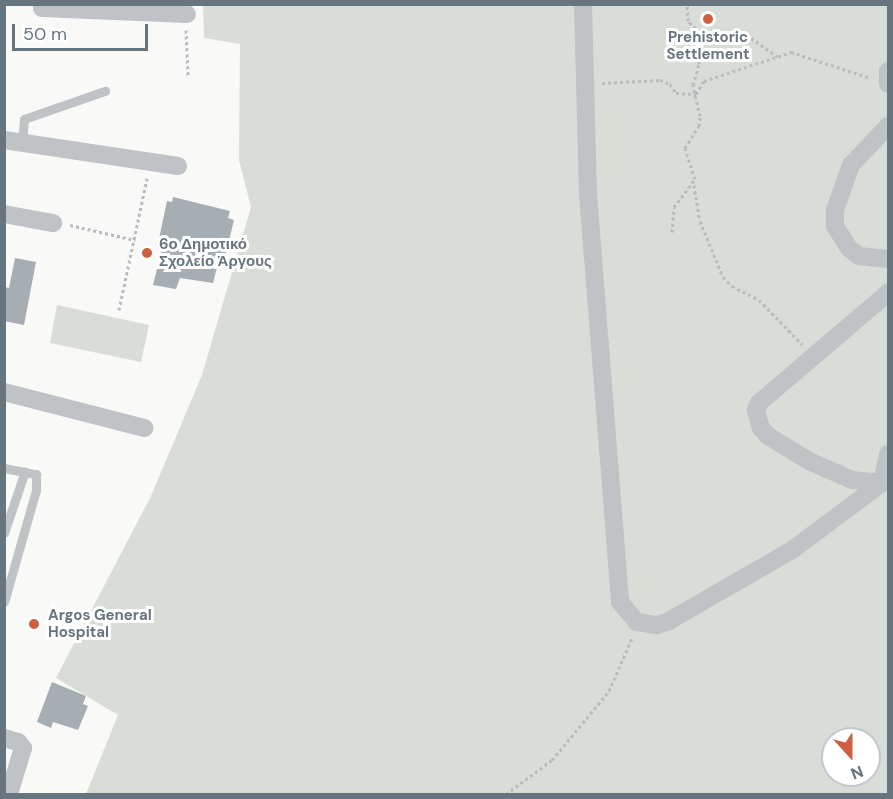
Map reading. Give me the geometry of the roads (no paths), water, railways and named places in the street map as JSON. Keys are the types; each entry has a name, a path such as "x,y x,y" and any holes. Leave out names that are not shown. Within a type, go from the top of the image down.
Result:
{"street":[{"path":"42,4 42,8 187,14"},
{"path":"583,4 584,84 620,602 637,622 657,625 669,621 792,550 885,481 888,454"},
{"path":"888,126 851,165 835,210 835,226 849,248 859,256 888,259"},
{"path":"13,141 178,166"},
{"path":"4,214 53,223"},
{"path":"885,481 852,480 809,461 760,428 756,418 759,403 888,293"},
{"path":"4,392 144,428"},
{"path":"9,795 23,748 11,740"}],"lane":[{"path":"13,141 24,119 105,91"},
{"path":"4,468 36,474 36,490 4,602"},
{"path":"4,533 25,471"}],"place":[{"name":"Prehistoric Settlement","path":"708,19"},
{"name":"6ο Δημοτικό Σχολείο Άργους","path":"147,253"},
{"name":"Argos General Hospital","path":"34,624"}]}
